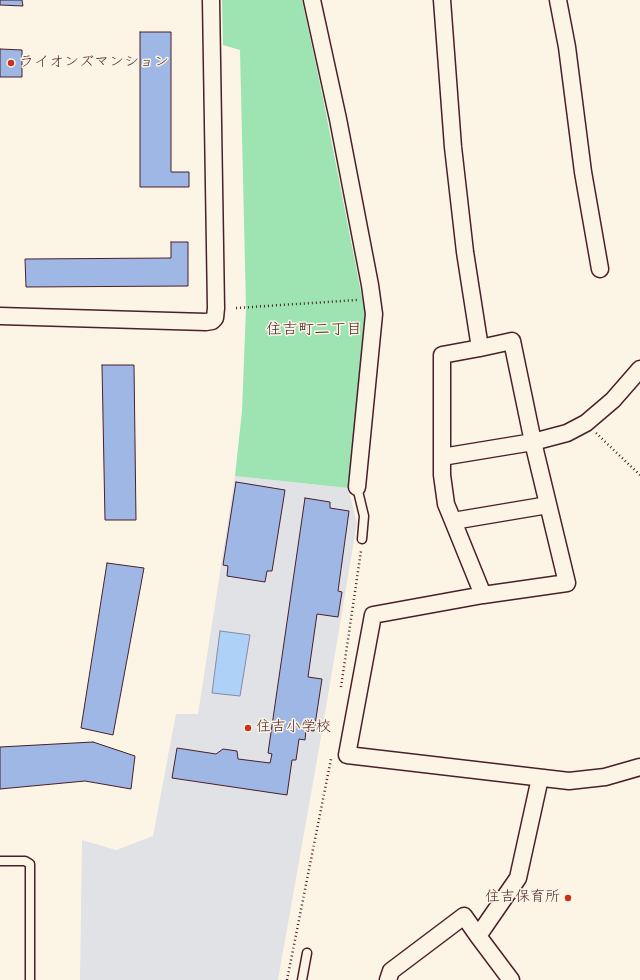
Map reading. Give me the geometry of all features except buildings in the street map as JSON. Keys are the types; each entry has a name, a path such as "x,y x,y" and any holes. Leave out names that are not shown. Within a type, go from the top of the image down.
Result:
{"street":[{"path":"0,316 206,322 212,321 215,318 212,0"},
{"path":"312,0 338,119 370,285 374,314 357,488"},
{"path":"442,0 453,147 465,252 480,348"},
{"path":"558,0 567,47 583,172 600,269"},
{"path":"483,595 446,504 442,474 442,355 512,341 533,442 566,583 483,595 372,615 347,755 569,781 605,777 640,766"},
{"path":"442,457 533,442 567,433 586,423 613,400 640,369"},
{"path":"453,521 548,505"},
{"path":"478,936 518,878 540,778"},
{"path":"388,980 391,971 464,916 511,980"}],"lane":[{"path":"357,488 364,516 362,539"},
{"path":"0,861 25,861 30,864 30,980"},
{"path":"302,980 307,953"}],"path":[{"path":"236,308 363,300"},
{"path":"586,423 640,475"},
{"path":"340,693 362,539"},
{"path":"287,980 332,754"}],"shaded area":[{"name":"住吉小学校","path":"235,476 348,488 357,523 278,980 80,980 82,840 116,850 153,836 176,714 198,714"}],"green space":[{"path":"222,0 302,0 323,98 365,313 348,488 235,476 242,411 246,308 240,50 223,45"}],"water":[{"path":"220,631 250,635 240,696 212,693"}],"place":[{"name":"ライオンズマンション","path":"11,63"},
{"name":"住吉小学校","path":"248,728"},
{"name":"住吉保育所","path":"568,898"}],"district":[{"name":"住吉町二丁目","path":"314,331"}]}
